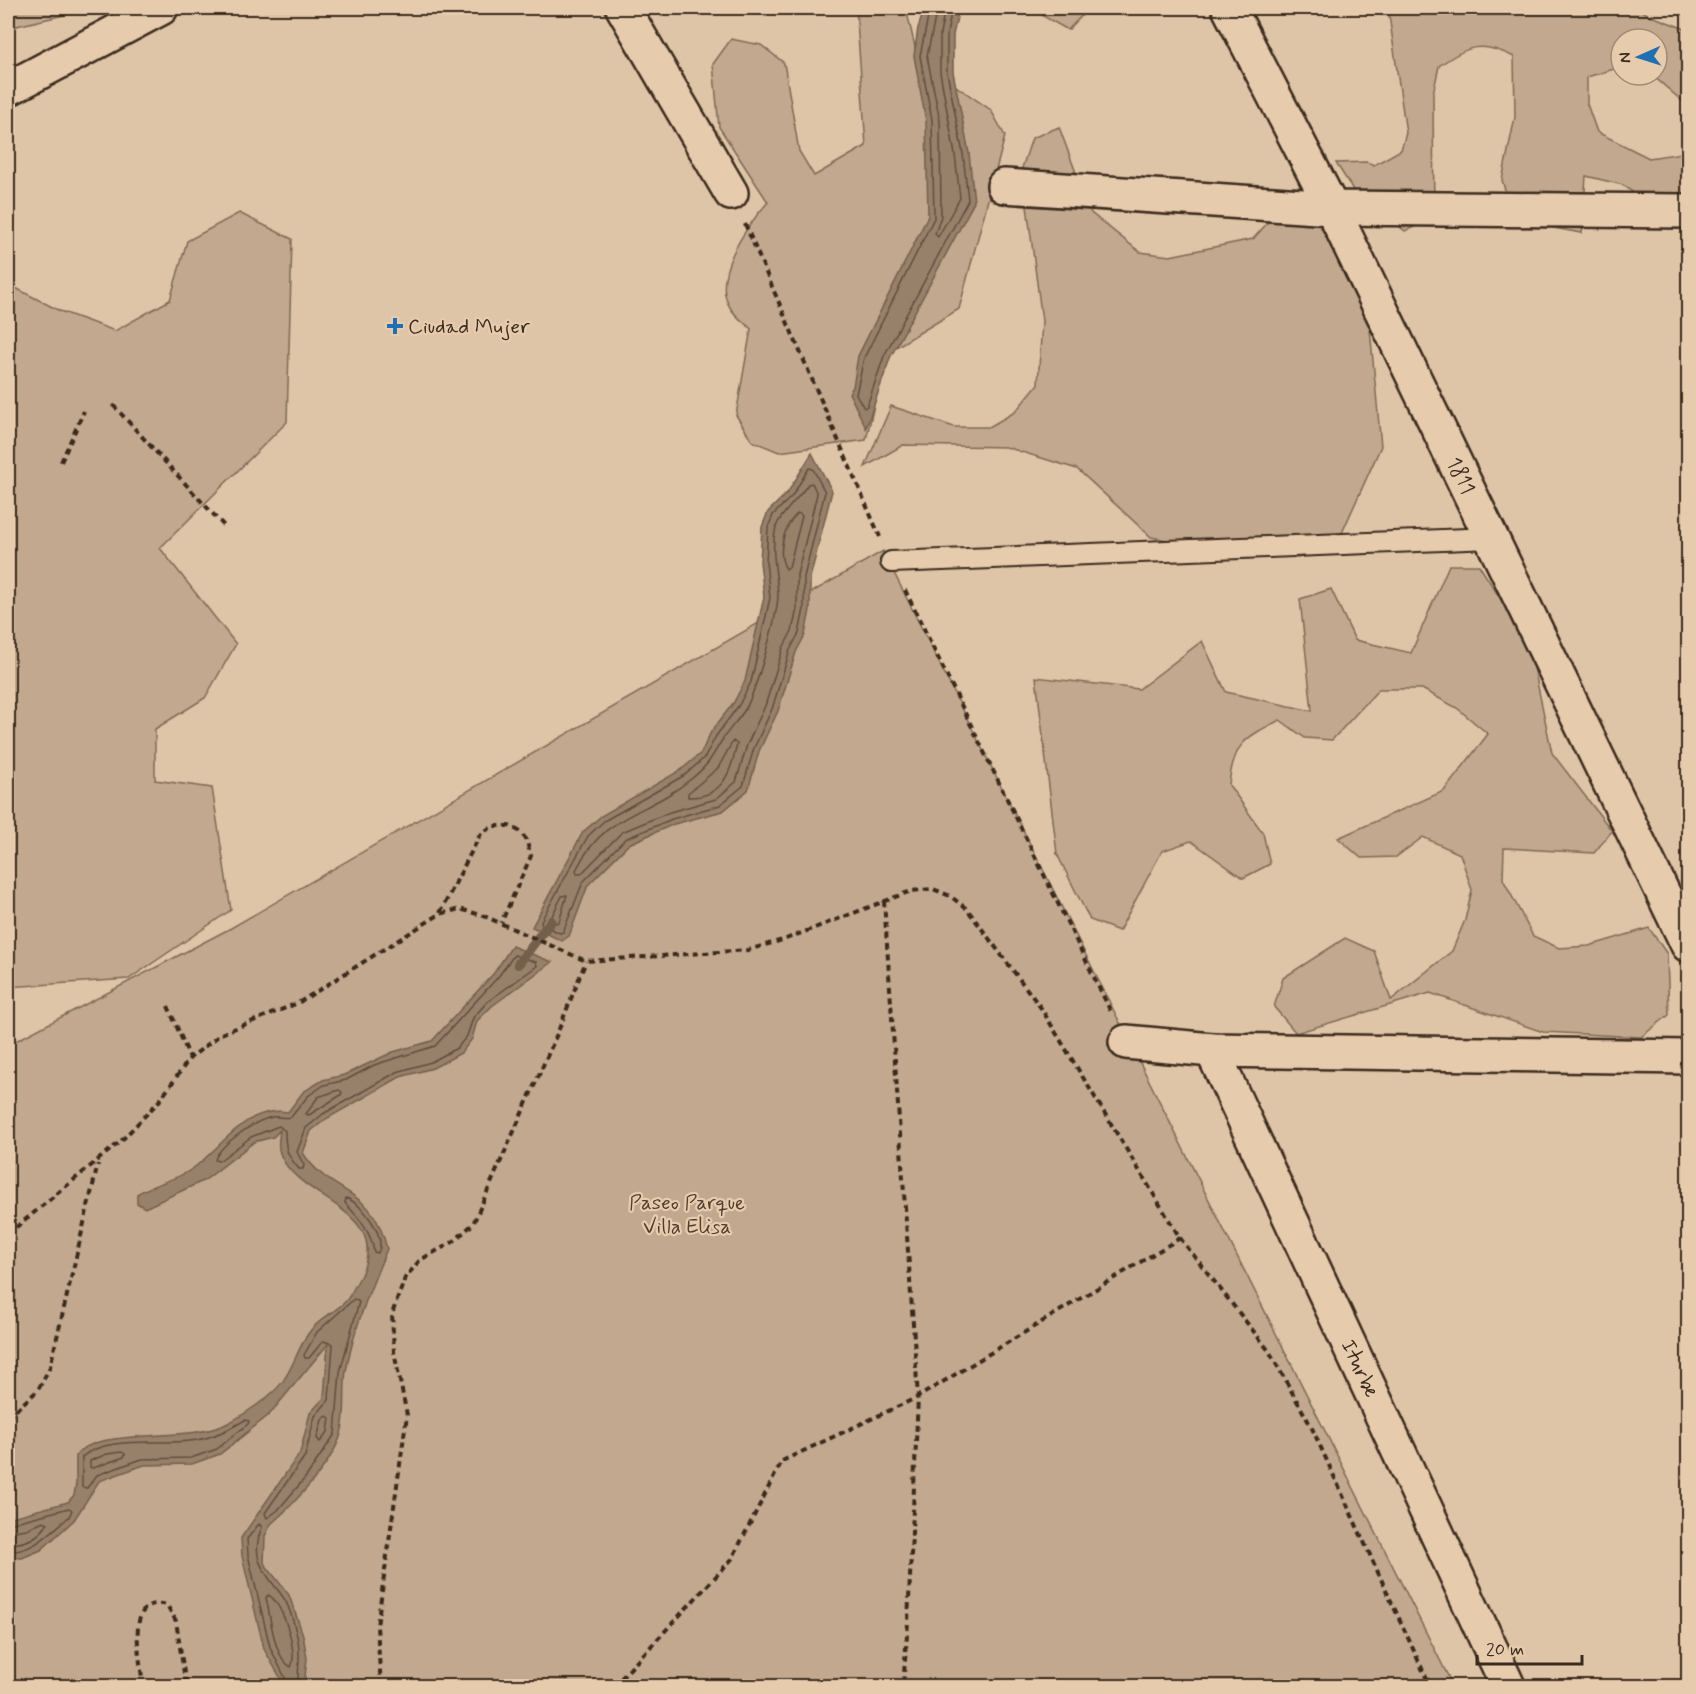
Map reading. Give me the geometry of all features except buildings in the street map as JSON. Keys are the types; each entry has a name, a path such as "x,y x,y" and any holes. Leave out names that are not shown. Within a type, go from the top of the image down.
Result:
{"street":[{"path":"8,89 161,8"},
{"path":"623,8 731,193"},
{"name":"1811","path":"1229,8 1332,208 1689,945"},
{"path":"1004,186 1332,208 1689,211"},
{"path":"1126,1042 1212,1050 1689,1057"},
{"name":"Iturbe","path":"1212,1050 1508,1686"}],"lane":[{"path":"891,562 1492,538"}],"path":[{"path":"731,193 891,562 1126,1042"},
{"path":"113,405 225,527"},
{"path":"61,462 84,411"},
{"path":"440,914 480,834 492,826 509,825 526,839 531,856 501,923"},
{"path":"8,1234 98,1162 160,1100 190,1058 221,1034 298,1003 440,914 460,909 501,923 586,961 748,950 786,939 911,891 933,889 950,896 967,909 1041,1008 1180,1238 1269,1351 1306,1416 1430,1686"},
{"path":"884,901 918,1397 903,1686"},
{"path":"381,1686 377,1626 406,1415 394,1352 392,1314 405,1278 420,1260 453,1242 473,1224 557,1034 586,961"},
{"path":"168,1006 190,1058"},
{"path":"8,1417 38,1390 50,1366 98,1162"},
{"path":"614,1686 732,1559 782,1461 918,1397 1180,1238"},
{"path":"142,1686 138,1617 146,1605 155,1602 167,1605 176,1621 186,1686"}],"green space":[{"path":"8,8 74,8 77,12 8,28"},
{"path":"856,8 906,8 918,60 991,110 1005,136 959,309 886,353 866,440 779,452 752,441 736,415 751,329 731,309 725,296 725,282 733,252 750,224 768,202 719,127 713,64 731,39 761,45 784,63 799,151 814,176 866,146"},
{"path":"1038,8 1089,8 1068,30 1043,16"},
{"path":"1388,8 1637,8 1688,30 1688,106 1666,87 1669,87 1669,27 1609,27 1609,71 1587,77 1587,104 1597,132 1649,158 1688,152 1688,227 1677,226 1623,185 1586,176 1582,233 1514,221 1502,180 1515,117 1514,57 1492,48 1466,50 1439,66 1433,94 1434,219 1405,231 1355,193 1336,163 1367,162 1374,165 1401,150 1406,133"},
{"path":"1059,127 1091,213 1140,252 1170,256 1253,239 1279,210 1308,207 1337,233 1369,318 1381,446 1341,535 1216,549 1151,537 1077,469 1006,447 903,445 865,467 891,406 954,427 989,427 1015,412 1038,384 1042,321 1022,168 1032,138"},
{"path":"239,213 292,239 287,422 160,548 236,644 205,698 155,729 155,780 212,788 231,910 129,979 8,987 8,284 60,311 115,331 170,300 187,241"},
{"name":"Paseo Parque Villa Elisa","path":"883,551 1453,1686 8,1686 8,1045 231,928"},
{"path":"1449,565 1479,565 1529,644 1552,753 1612,831 1594,853 1504,848 1503,879 1533,936 1559,948 1589,946 1649,928 1667,954 1669,1015 1641,1037 1543,1032 1430,993 1296,1033 1274,1007 1283,978 1345,938 1374,951 1391,1000 1452,951 1465,920 1472,890 1460,854 1423,837 1396,857 1361,858 1338,838 1444,791 1488,734 1457,708 1422,689 1379,689 1332,740 1305,738 1280,720 1257,732 1242,744 1234,760 1229,785 1263,833 1270,864 1243,878 1191,841 1162,851 1119,931 1090,920 1057,854 1036,677 1139,689 1202,641 1226,692 1312,711 1300,599 1331,589 1355,640 1411,653"}],"water":[{"path":"925,8 959,8 953,35 953,72 969,153 974,202 890,358 866,428 849,393 853,387 858,356 928,216 926,121 914,56 918,28"},
{"path":"812,453 832,491 810,578 810,610 805,635 796,652 778,711 759,751 748,790 723,811 674,824 629,844 588,885 569,936 562,941 532,927 583,832 601,816 681,770 701,753 711,732 734,702 745,681 764,597 760,562 762,527 768,512 788,492"},
{"path":"512,946 552,962 492,1006 477,1021 472,1039 461,1053 433,1068 400,1077 326,1119 311,1131 303,1153 315,1168 362,1202 372,1213 387,1249 353,1339 345,1379 343,1426 336,1446 311,1483 271,1524 265,1536 264,1563 289,1595 303,1635 307,1658 304,1686 285,1686 264,1649 242,1556 241,1538 300,1453 310,1413 324,1398 328,1344 269,1415 220,1454 192,1464 144,1465 99,1481 74,1520 41,1550 22,1558 8,1557 8,1518 68,1502 74,1495 76,1484 76,1456 86,1447 102,1441 122,1438 208,1430 224,1425 248,1411 280,1384 312,1329 348,1299 360,1277 367,1254 365,1236 355,1221 291,1171 280,1153 280,1130 273,1137 254,1142 205,1180 145,1208 137,1203 137,1194 192,1169 247,1121 259,1115 288,1112 303,1092 323,1080 344,1075 393,1052 432,1041 494,973"}],"waterway":[{"path":"518,964 551,921"}],"place":[{"name":"Ciudad Mujer","path":"395,326"}]}
